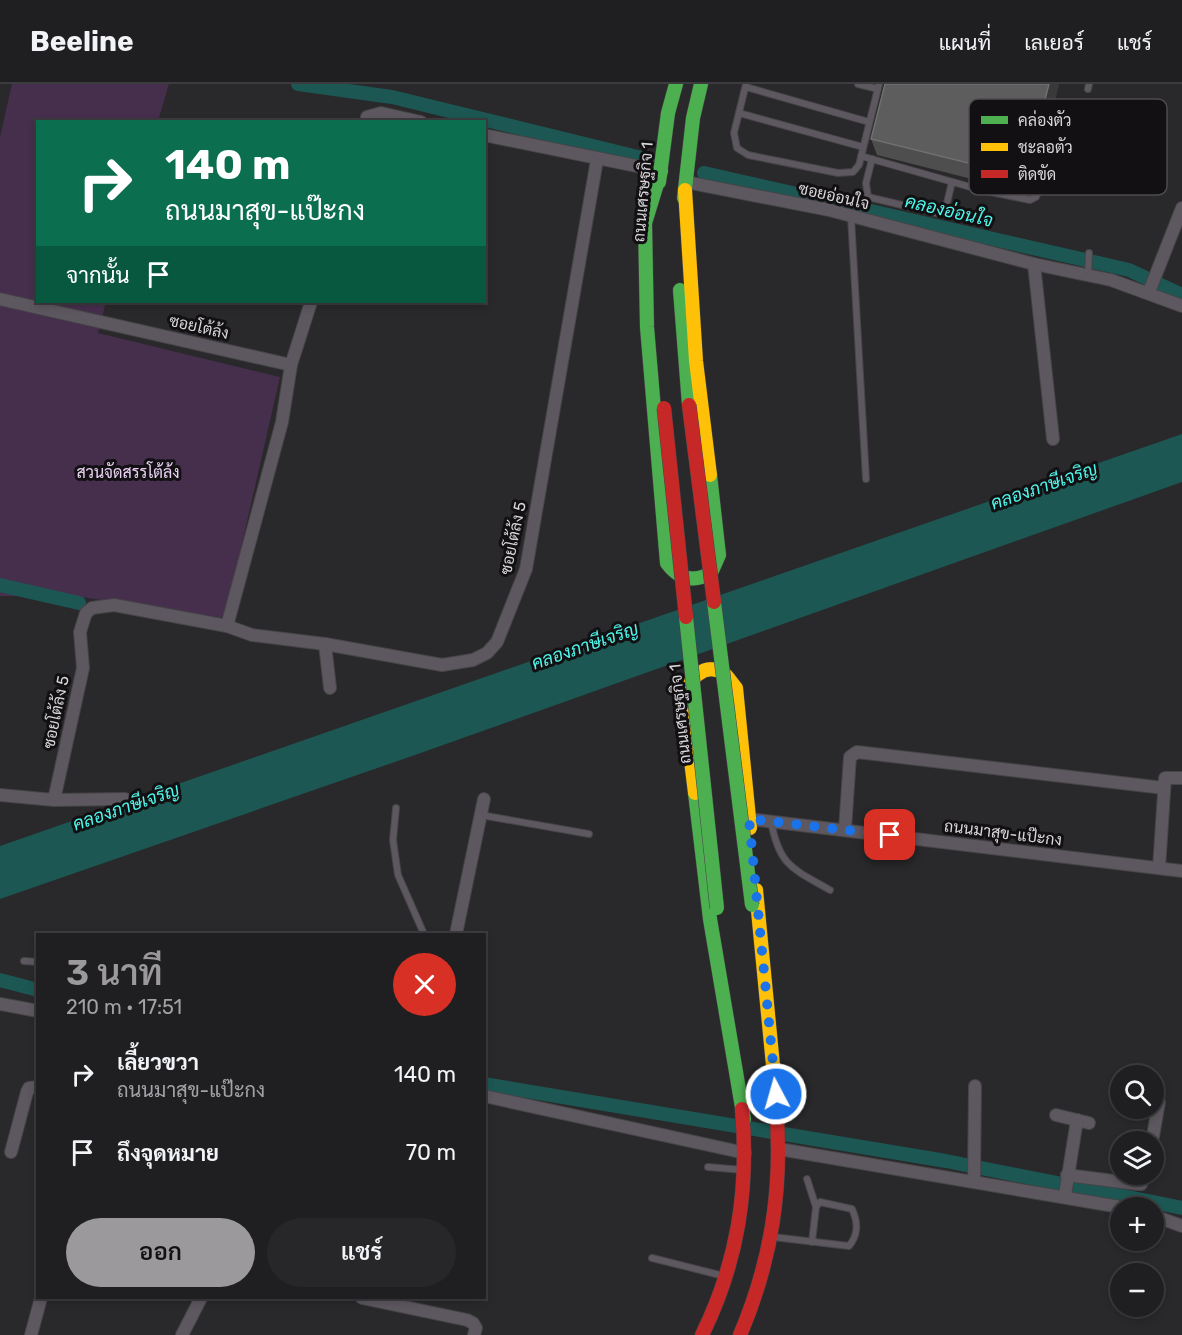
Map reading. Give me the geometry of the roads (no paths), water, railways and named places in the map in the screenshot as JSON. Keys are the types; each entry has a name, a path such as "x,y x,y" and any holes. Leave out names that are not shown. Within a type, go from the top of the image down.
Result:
{"main road":[{"name":"ถนนเศรษฐกิจ 1","path":"676,84 668,113 654,222 656,320 717,908 744,1119 745,1153 741,1218 728,1277 702,1335"},
{"path":"701,84 693,117 679,223 680,319 688,405 778,1117"},
{"path":"661,171 645,223 646,327 667,563 679,577 694,580 711,573 718,555 696,361 685,186"},
{"path":"740,1335 763,1280 775,1221 779,1149 778,1117 736,688 723,673 714,670 698,672 686,684 683,696 710,919 744,1119"}],"street":[{"path":"366,120 367,117 381,113 412,120"},
{"path":"486,135 597,160 661,171"},
{"name":"ซอยโต้ล้ง 5","path":"54,800 83,668 80,632 86,613 92,608 114,606 227,626 252,634 325,644 442,665 473,660 487,653 497,642 526,569 597,160"},
{"name":"ซอยอ่อนใจ","path":"685,186 851,216 1034,264 1088,272 1111,280 1152,284 1182,306"},
{"path":"1152,284 1182,208"},
{"path":"1034,264 1053,439"},
{"name":"ซอยโต้ล้ง","path":"0,299 291,365"},
{"path":"227,626 282,422 291,365 311,303"},
{"path":"325,644 330,688"},
{"path":"844,829 850,757 857,752 1164,788"},
{"path":"1159,868 1164,788 1168,776 1182,778"},
{"path":"0,795 54,800 125,799"},
{"path":"456,933 484,799"},
{"name":"ถนนมาสุข-แป๊ะกง","path":"749,819 1182,871"},
{"path":"0,1004 36,1011"},
{"path":"974,1180 975,1086"},
{"path":"11,1152 27,1092 29,1088 36,1087"},
{"path":"486,1096 745,1153"},
{"path":"1056,1115 1083,1121 1067,1175 1065,1195"},
{"path":"779,1149 1065,1195 1110,1205"},
{"path":"1067,1175 1110,1180"},
{"path":"1164,1219 1182,1226"},
{"path":"31,1335 41,1299"},
{"path":"182,1335 200,1299"},
{"path":"367,1299 467,1320 476,1328 474,1335"}],"lane":[{"path":"858,84 878,87 861,156 854,172 838,173 748,155 737,148 734,133 746,86 869,122"},
{"path":"739,113 863,147"},
{"path":"861,156 969,186"},
{"path":"872,159 866,183 868,197 940,214 946,207 952,182"},
{"path":"1008,195 1030,200 1036,198 1037,195"},
{"path":"851,216 866,479"},
{"path":"1088,272 1089,254"},
{"path":"396,808 393,840 398,875 424,933"},
{"path":"481,815 589,834"},
{"path":"771,821 776,848 783,860 798,872 830,890"},
{"path":"24,961 36,962"},
{"path":"708,1167 745,1171"},
{"path":"807,1179 816,1207 812,1242"},
{"path":"772,1236 849,1246 857,1231 857,1220 852,1209 820,1203 816,1207"},
{"path":"652,1258 728,1277"}],"water":[{"name":"คลองภาษีเจริญ","path":"1182,434 1182,482 415,755 0,899 0,846"}],"waterway":[{"name":"คลองอ่อนใจ","path":"298,84 392,97 650,160"},
{"name":"คลองอ่อนใจ","path":"704,173 1129,270 1182,295"},
{"path":"0,585 79,603"},
{"path":"0,980 36,989"},
{"path":"486,1084 946,1161 1182,1208"}],"park label":[{"name":"สวนจัดสรรโต้ล้ง","path":"128,472"}]}
